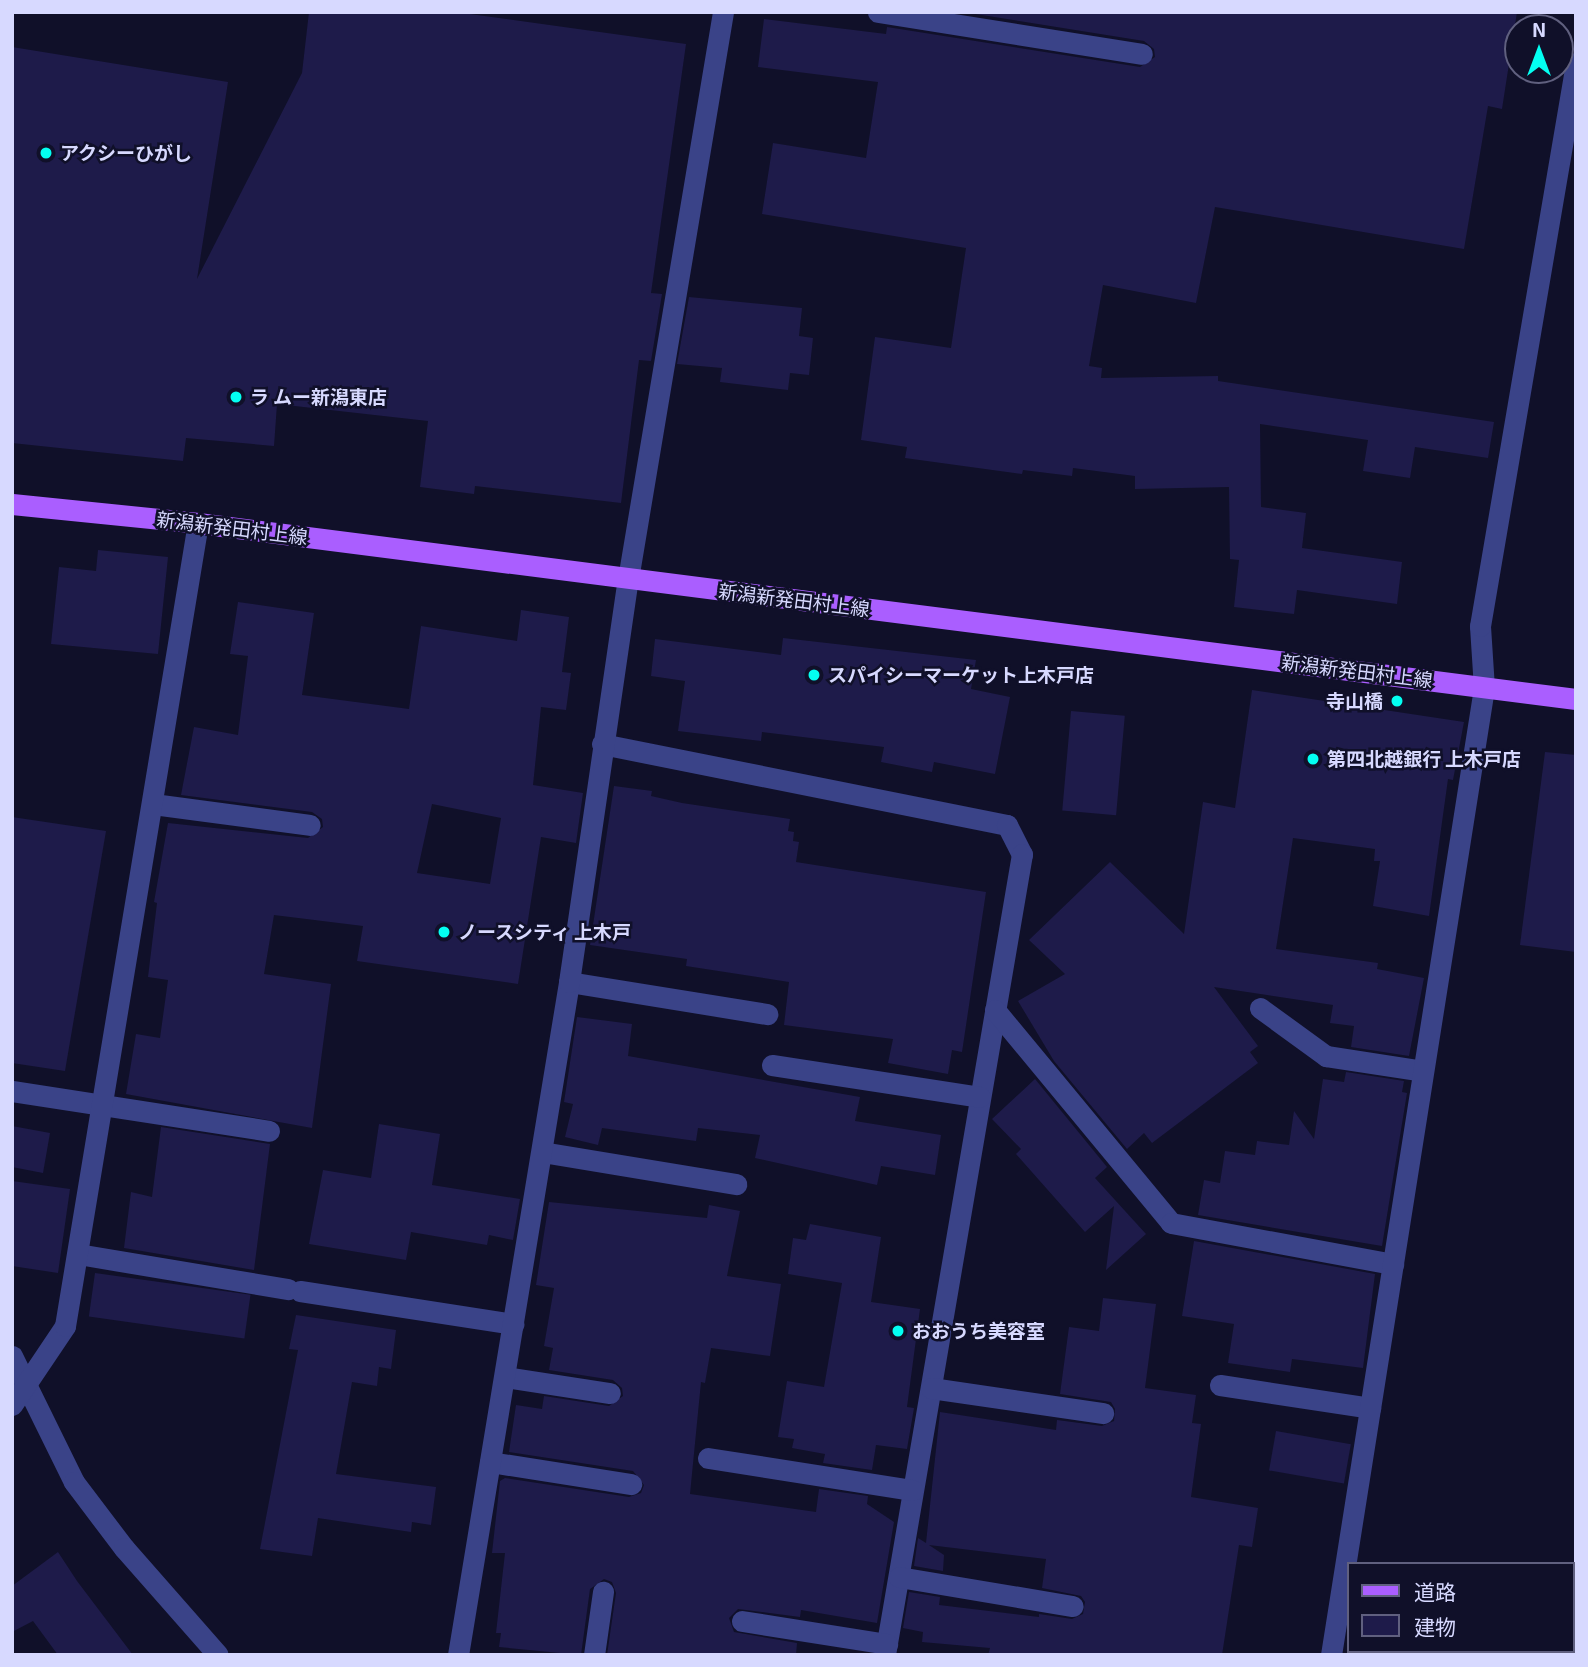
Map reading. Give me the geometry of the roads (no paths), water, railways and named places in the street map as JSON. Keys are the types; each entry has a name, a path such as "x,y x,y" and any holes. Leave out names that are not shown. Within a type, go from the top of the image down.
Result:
{"main road":[{"name":"新潟新発田村上線","path":"12,504 198,523 1576,699"}],"street":[{"path":"458,1655 569,982 628,579 723,12"},
{"path":"878,12 1142,54"},
{"path":"1331,1655 1484,688 1480,626 1576,63"},
{"path":"12,1405 65,1326 198,523"},
{"path":"602,744 1007,825 1021,855 886,1649 742,1621"},
{"path":"153,804 310,825"},
{"path":"569,982 767,1014"},
{"path":"1260,1008 1325,1056 1423,1071"},
{"path":"995,1010 1171,1223 1393,1264"},
{"path":"772,1065 981,1097"},
{"path":"12,1091 269,1131"},
{"path":"542,1152 736,1184"},
{"path":"78,1254 513,1324"},
{"path":"12,1356 74,1482 124,1548 218,1655"},
{"path":"505,1377 610,1393"},
{"path":"1220,1385 1370,1408"},
{"path":"930,1388 1103,1413"},
{"path":"708,1458 913,1490"},
{"path":"490,1462 631,1484"},
{"path":"899,1577 1073,1606"},
{"path":"594,1655 603,1592"}],"place":[{"name":"アクシーひがし","path":"46,153"},
{"name":"ラ ムー新潟東店","path":"236,397"},
{"name":"スパイシーマーケット上木戸店","path":"814,675"},
{"name":"寺山橋","path":"1397,701"},
{"name":"第四北越銀行 上木戸店","path":"1313,759"},
{"name":"ノースシティ 上木戸","path":"444,932"},
{"name":"おおうち美容室","path":"898,1331"}]}
